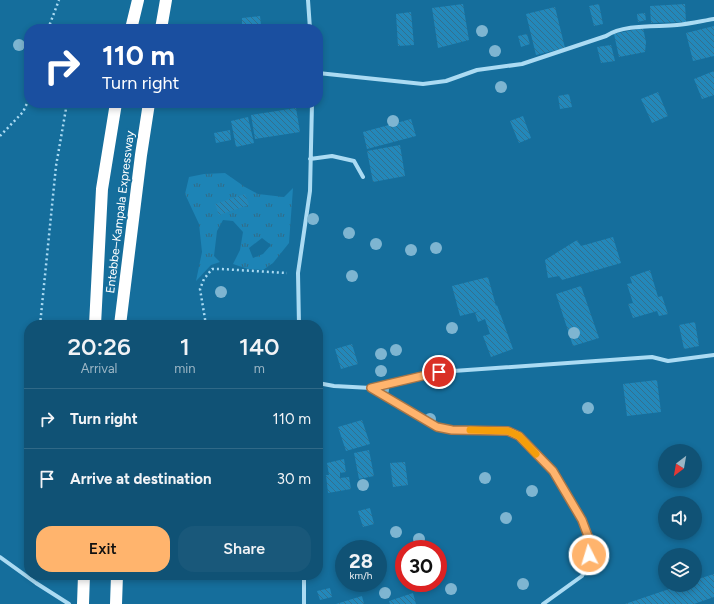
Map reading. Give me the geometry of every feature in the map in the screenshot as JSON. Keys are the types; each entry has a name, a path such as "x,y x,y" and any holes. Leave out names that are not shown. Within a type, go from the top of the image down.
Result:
{"highway":[{"path":"132,24 138,0"},
{"path":"162,24 166,0"},
{"name":"Entebbe–Kampala Expressway","path":"95,320 102,189 115,108"},
{"name":"Entebbe–Kampala Expressway","path":"121,320 148,108"},
{"path":"83,604 84,580"},
{"path":"116,604 117,580"}],"street":[{"path":"308,0 310,24"},
{"path":"323,74 423,84 446,81 477,70 522,64 606,36 612,32 647,26 677,25 714,19"},
{"path":"299,320 298,273 310,191 312,108"},
{"path":"310,160 332,156 354,161 363,176"},
{"path":"323,384 371,388 439,372 652,357 668,361 714,355"},
{"path":"371,388 437,427 452,430 508,431 519,436 553,471 582,520 591,544 587,565 582,576 543,604"},
{"path":"0,557 24,574"},
{"path":"32,580 69,604"},
{"path":"304,580 304,604"}],"path":[{"path":"50,24 59,0"},
{"path":"0,136 23,112 25,108"},
{"path":"41,320 56,166 66,108"},
{"path":"205,320 200,289 204,279 212,270 221,269 298,273"}],"green space":[{"path":"225,173 258,194 284,197 293,188 289,243 273,263 263,270 248,269 233,264 240,250 243,232 233,221 223,220 217,231 214,256 220,262 211,265 196,281 202,252 199,224 185,194 189,177 204,174","holes":["262,238 271,245 263,254 253,258 249,248"]}],"building":[{"path":"463,4 469,40 438,48 432,8"},
{"path":"599,4 603,24 594,26 589,6"},
{"path":"685,4 686,22 651,23 650,6"},
{"path":"555,7 565,48 536,55 526,14"},
{"path":"411,12 414,45 398,46 396,14"},
{"path":"645,13 646,20 638,22 637,14"},
{"path":"260,16 261,24 242,24 242,18"},
{"path":"714,26 714,56 693,61 686,33"},
{"path":"643,28 646,42 645,52 619,57 614,34"},
{"path":"527,34 530,44 521,47 518,36"},
{"path":"611,45 615,61 601,63 597,47"},
{"path":"714,71 714,95 702,99 694,79"},
{"path":"658,92 668,116 652,123 641,99"},
{"path":"569,94 572,107 560,109 558,96"},
{"path":"296,108 300,132 255,139 251,115"},
{"path":"523,116 531,138 519,143 510,121"},
{"path":"248,117 254,143 236,147 231,121"},
{"path":"411,119 416,136 367,149 363,132"},
{"path":"230,130 231,140 216,143 214,133"},
{"path":"400,145 405,176 373,182 367,151"},
{"path":"245,194 249,205 219,215 215,204"},
{"path":"613,237 621,263 562,280 559,276 548,278 545,260 577,240 581,246"},
{"path":"650,270 658,297 662,296 668,314 659,316 657,311 633,318 628,304 633,303 627,284 632,283 630,277"},
{"path":"488,277 496,306 497,305 513,349 491,357 483,336 490,334 485,319 478,322 475,313 480,311 460,316 452,286"},
{"path":"581,286 599,338 573,346 556,294"},
{"path":"695,322 699,346 684,349 679,325"},
{"path":"352,344 358,364 341,369 335,349"},
{"path":"657,380 661,412 627,416 623,384"},
{"path":"362,420 370,444 346,451 338,427"},
{"path":"369,450 374,476 359,479 354,453"},
{"path":"344,459 346,472 340,473 340,478 349,477 351,489 328,493 326,475 329,475 327,463"},
{"path":"405,462 408,485 393,487 390,463"},
{"path":"370,508 374,524 363,527 358,511"},
{"path":"714,574 714,597 694,604 625,604 660,592 702,592 702,578"},
{"path":"330,588 332,597 320,600 317,591"},
{"path":"413,593 416,604 390,604 389,601"},
{"path":"362,596 364,604 336,604"}],"slow traffic":[{"path":"470,430 508,431 519,436 536,454"}],"route":[{"path":"439,372 371,388 392,399 437,427 452,430 508,431 519,436 553,471 582,520 591,544 589,555"}]}
